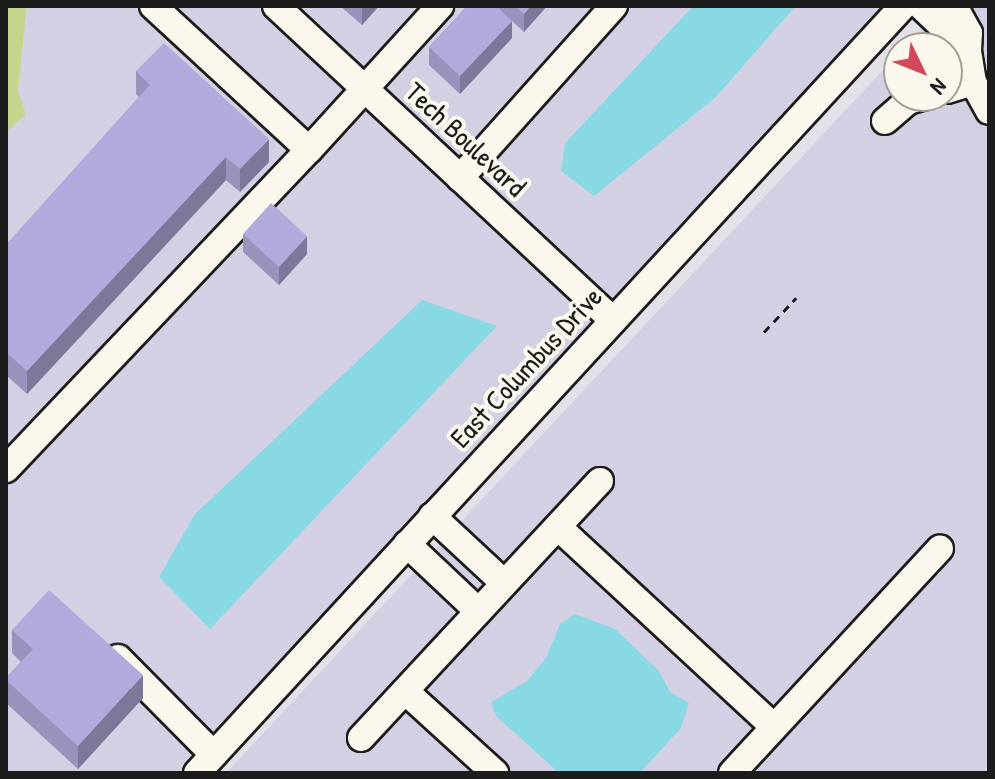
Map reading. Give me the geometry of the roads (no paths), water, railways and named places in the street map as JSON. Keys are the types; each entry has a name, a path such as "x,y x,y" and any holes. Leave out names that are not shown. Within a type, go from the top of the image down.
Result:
{"street":[{"path":"153,6 309,150"},
{"name":"Tech Boulevard","path":"276,6 613,320"},
{"path":"6,469 309,150 440,6"},
{"path":"460,178 614,6"},
{"name":"East Columbus Drive","path":"205,764 903,6"},
{"path":"921,6 968,51"},
{"path":"954,6 969,33 968,51 973,82 989,111"},
{"path":"963,85 973,82"},
{"path":"885,121 895,112"},
{"path":"361,738 600,481"},
{"path":"432,516 504,583"},
{"path":"558,527 774,727"},
{"path":"407,544 478,611"},
{"path":"732,773 940,548"},
{"path":"100,642 205,764"},
{"path":"405,691 495,773"}],"water":[{"path":"693,6 796,6 715,98 594,196 561,171 565,143"},
{"path":"422,300 497,326 210,629 159,577 195,514"},
{"path":"575,614 615,629 659,671 670,692 689,703 681,728 640,773 559,773 496,716 491,702 527,681 546,658 560,624"}]}
